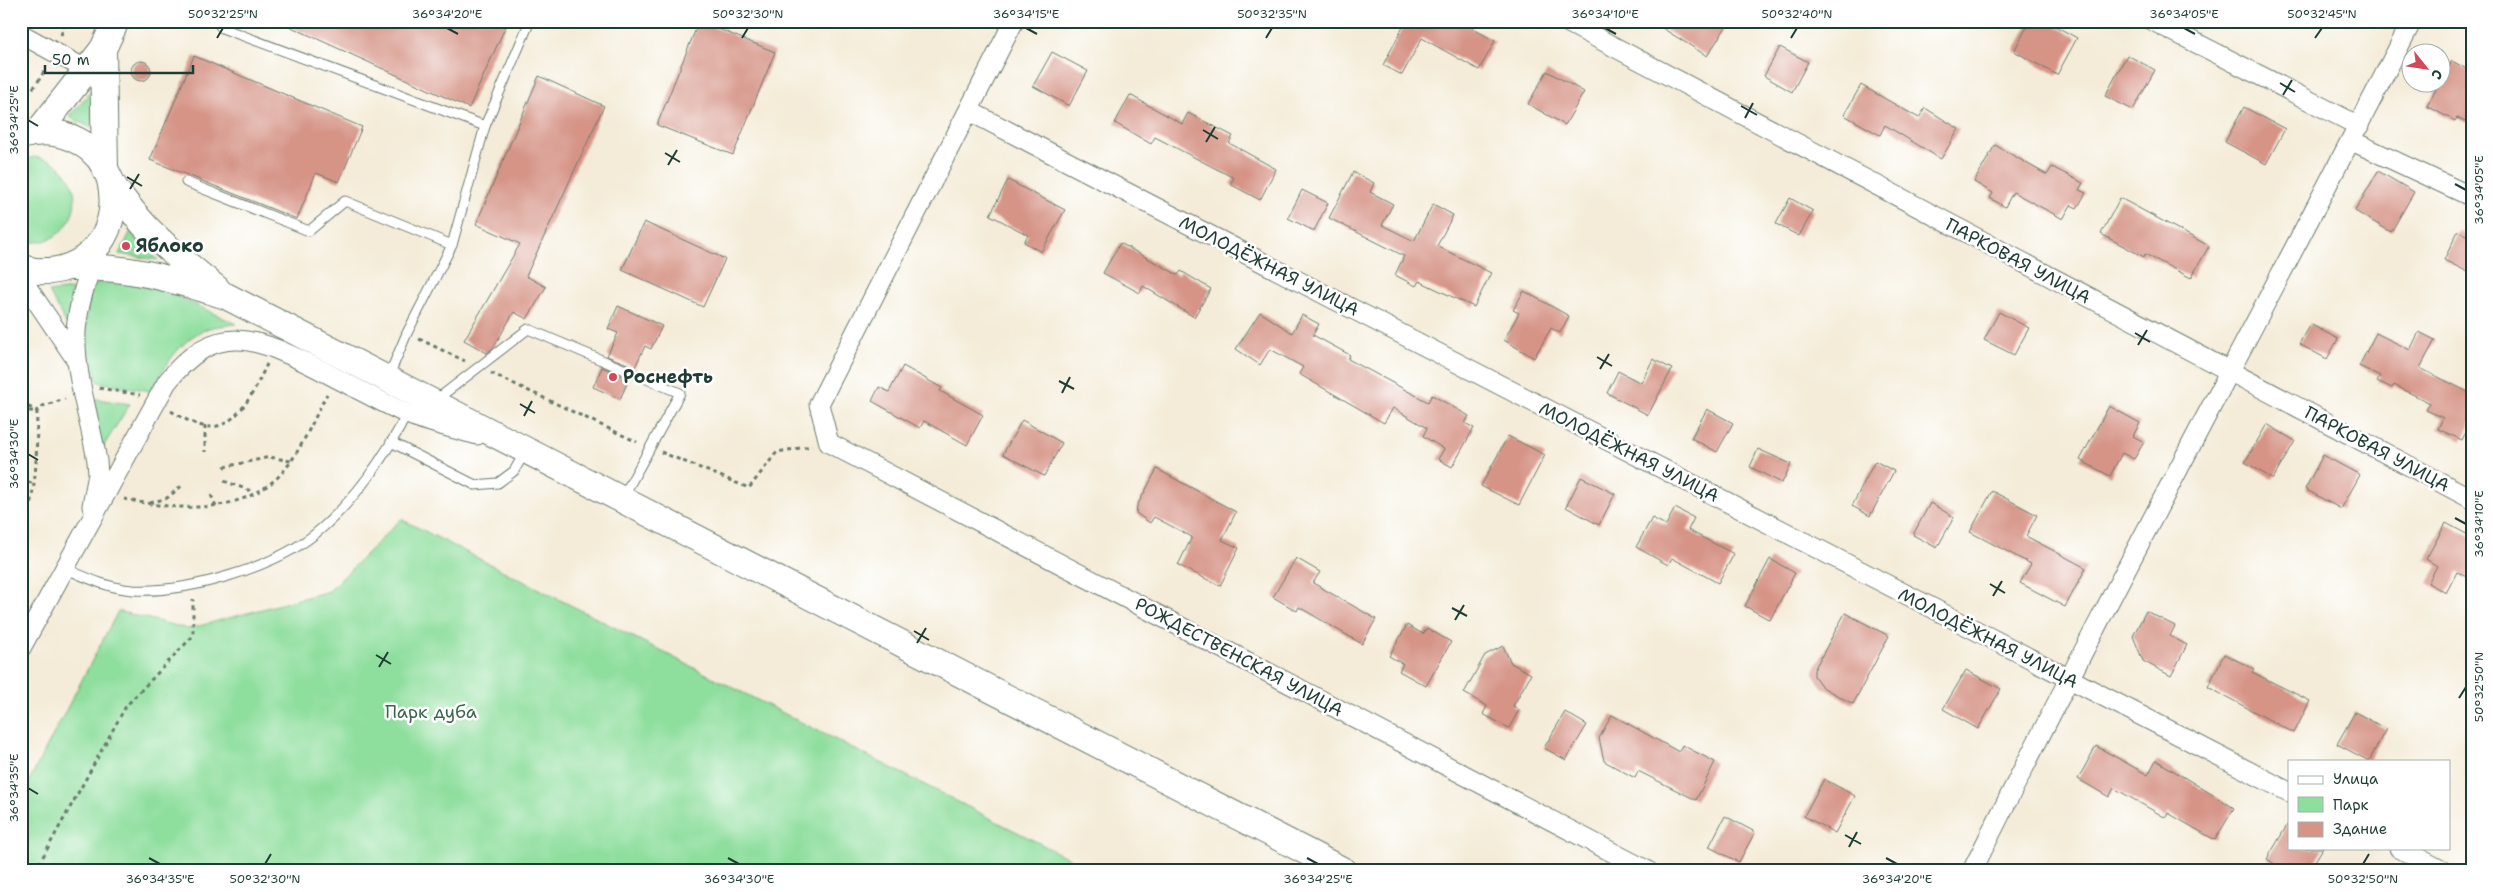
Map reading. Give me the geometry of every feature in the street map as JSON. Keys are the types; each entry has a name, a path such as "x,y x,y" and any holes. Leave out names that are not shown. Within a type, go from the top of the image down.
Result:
{"main road":[{"path":"30,134 87,70 103,49 116,21"},
{"path":"86,259 105,235 112,214 113,191 108,174 103,49"},
{"path":"30,134 65,135 77,140 98,158 145,226 226,296"},
{"path":"21,268 40,272 86,259 144,272 226,296 1344,871"}],"street":[{"path":"829,443 819,404 1014,21"},
{"name":"ПАРКОВАЯ УЛИЦА","path":"1566,21 2229,373 2472,499"},
{"path":"2153,21 2472,197"},
{"path":"1972,871 2068,679 2412,21"},
{"path":"21,34 87,70"},
{"name":"МОЛОДЁЖНАЯ УЛИЦА","path":"969,111 2288,791"},
{"path":"84,531 92,505 98,474 77,361 78,314 85,279 86,259"},
{"path":"21,278 77,361"},
{"path":"21,648 167,382 183,362 203,348 228,340 242,340 275,347 407,414 526,450"},
{"name":"РОЖДЕСТВЕНСКАЯ УЛИЦА","path":"829,443 1648,871"},
{"path":"2403,850 2443,871"}],"lane":[{"path":"216,21 222,28 485,126"},
{"path":"388,379 407,333 452,245 485,126 530,21"},
{"path":"186,182 309,231 345,201 452,245"},
{"path":"433,402 528,329 680,393 622,500"},
{"path":"64,568 100,584 133,590 174,587 194,583 263,563 315,534 339,511 382,458 407,414"},
{"path":"391,442 475,485 498,483 514,471 526,450"}],"path":[{"path":"407,333 650,448 749,488 777,452 829,443"},
{"path":"164,407 205,426 226,422 241,411 270,358"},
{"path":"99,388 144,396"},
{"path":"120,498 144,503 193,508 216,506 254,492 279,476 291,461 330,388"},
{"path":"21,411 37,411 42,406 58,402 69,396"},
{"path":"21,402 37,411"},
{"path":"21,529 32,499 38,454 37,411"},
{"path":"205,426 205,452"},
{"path":"224,467 270,457 291,461"},
{"path":"21,478 33,484"},
{"path":"224,481 254,492"},
{"path":"144,503 167,498 184,484"},
{"path":"211,494 216,506"},
{"path":"35,871 126,706 193,636 194,583"}],"green space":[{"path":"92,90 92,128 69,117"},
{"path":"35,157 55,163 68,177 74,190 74,205 70,218 63,230 51,238 37,242 21,240 21,160"},
{"path":"131,231 158,260 119,254"},
{"path":"114,279 171,293 236,324 213,327 192,337 168,362 151,391 98,382 88,352 86,333 90,293 94,286 102,280"},
{"path":"72,289 69,329 49,292"},
{"path":"90,398 130,404 101,450"},
{"name":"Парк дуба","path":"401,519 1094,871 21,871 21,796 118,611 188,629 329,591"}],"building":[{"path":"278,21 508,21 469,108"},
{"path":"699,21 775,52 733,155 657,125"},
{"path":"1392,21 1459,21 1495,41 1479,70 1422,38 1402,75 1383,65 1403,27"},
{"path":"1651,21 1717,21 1726,27 1707,56"},
{"path":"2030,21 2046,21 2077,38 2057,75 2014,51"},
{"path":"1780,47 1808,62 1792,92 1764,76"},
{"path":"1052,52 1088,71 1069,106 1033,86"},
{"path":"2127,55 2155,70 2133,110 2105,96"},
{"path":"194,56 362,127 339,182 316,173 297,219 150,160"},
{"path":"141,61 148,64 151,71 148,78 141,81 134,78 131,71 134,64"},
{"path":"2452,61 2472,72 2472,125 2457,118 2455,121 2427,106 2435,92 2450,92 2450,65"},
{"path":"1547,71 1584,92 1565,125 1528,104"},
{"path":"539,76 604,106 526,276 546,287 527,319 514,312 493,348 487,353 464,340 520,244 476,224"},
{"path":"1861,85 1919,118 1925,108 1959,129 1941,159 1885,125 1880,135 1844,115"},
{"path":"1130,95 1182,124 1188,113 1233,136 1229,143 1276,169 1260,200 1230,184 1234,178 1155,137 1151,144 1115,123"},
{"path":"2244,107 2285,129 2266,164 2225,142"},
{"path":"1995,145 2047,175 2052,167 2083,183 2079,190 2086,193 2077,208 2071,205 2063,219 2013,192 2005,207 1990,198 1993,193 1974,182"},
{"path":"2378,171 2414,192 2391,232 2355,211"},
{"path":"1353,172 1374,183 1370,192 1393,204 1382,225 1414,241 1433,204 1453,215 1437,246 1491,273 1474,307 1419,281 1416,286 1395,275 1404,256 1329,218"},
{"path":"1008,180 1065,210 1041,252 1024,242 1028,235 990,215"},
{"path":"1302,190 1328,203 1314,231 1288,218"},
{"path":"1790,198 1813,211 1799,236 1776,224"},
{"path":"2120,198 2209,246 2191,278 2145,254 2144,257 2101,234"},
{"path":"644,222 725,259 703,307 622,270"},
{"path":"2458,231 2472,238 2472,274 2444,260"},
{"path":"1120,243 1178,275 1181,271 1211,289 1194,317 1143,286 1140,293 1103,273"},
{"path":"1524,291 1569,316 1560,333 1551,328 1534,358 1504,340 1519,313 1513,310"},
{"path":"618,306 662,326 651,349 645,346 635,367 607,356 618,333 608,329"},
{"path":"1260,312 1292,333 1302,315 1319,324 1313,335 1350,355 1348,359 1428,402 1432,395 1469,416 1465,423 1474,428 1452,467 1438,459 1444,449 1423,436 1427,428 1393,408 1384,423 1299,374 1303,367 1270,349 1260,365 1236,349"},
{"path":"1999,312 2029,328 2014,355 1984,340"},
{"path":"2310,324 2338,339 2327,359 2299,344"},
{"path":"2419,332 2435,340 2420,368 2472,394 2472,420 2462,440 2438,429 2443,418 2426,410 2430,403 2394,385 2392,388 2377,381 2380,376 2359,366 2376,333 2410,350"},
{"path":"1653,359 1672,369 1648,415 1607,393 1618,371 1641,383"},
{"path":"903,366 942,388 940,391 983,415 967,445 924,421 920,428 872,401 879,387 889,392"},
{"path":"602,367 629,379 620,399 593,387"},
{"path":"2109,406 2140,423 2133,436 2144,442 2134,459 2122,453 2110,476 2080,460"},
{"path":"1707,409 1733,423 1717,452 1691,438"},
{"path":"1022,420 1062,443 1044,476 1003,454"},
{"path":"2267,424 2295,441 2273,479 2245,462"},
{"path":"1508,436 1545,455 1519,505 1481,486"},
{"path":"1758,449 1791,464 1782,483 1750,467"},
{"path":"2323,455 2360,475 2341,509 2305,489"},
{"path":"1875,461 1894,471 1870,516 1852,506"},
{"path":"1157,469 1236,512 1222,540 1239,548 1220,586 1178,565 1192,537 1154,517 1150,523 1136,513 1137,506"},
{"path":"1581,477 1615,494 1599,525 1566,507"},
{"path":"1992,491 2037,515 2026,536 2086,568 2065,607 2020,583 2031,564 1970,532"},
{"path":"1930,503 1954,517 1937,548 1913,535"},
{"path":"1675,508 1694,518 1688,530 1734,554 1718,583 1672,558 1668,565 1636,547 1652,518 1666,525"},
{"path":"2446,523 2472,537 2472,580 2457,572 2446,593 2428,583 2437,566 2426,559"},
{"path":"1296,558 1320,572 1313,583 1376,619 1362,644 1299,607 1297,611 1273,597"},
{"path":"1770,559 1795,573 1770,620 1745,606"},
{"path":"2146,611 2175,626 2170,636 2187,645 2171,676 2143,661 2133,636"},
{"path":"1845,613 1889,636 1853,704 1822,687 1814,676 1814,670"},
{"path":"1407,625 1423,634 1427,628 1451,642 1426,686 1399,671 1403,664 1389,656"},
{"path":"1503,646 1511,663 1531,674 1513,706 1519,710 1509,728 1483,714 1487,706 1464,693 1485,655"},
{"path":"2224,654 2254,669 2252,672 2310,701 2294,733 2208,687"},
{"path":"1966,670 2001,689 1978,729 1943,709"},
{"path":"1565,712 1587,725 1566,760 1544,748"},
{"path":"2355,712 2386,729 2370,760 2337,744"},
{"path":"1612,715 1679,752 1682,745 1715,762 1696,800 1638,771 1635,778 1604,761 1599,738"},
{"path":"2096,746 2148,775 2156,760 2234,808 2215,840 2168,813 2166,818 2114,788 2109,797 2078,779"},
{"path":"1824,779 1855,796 1835,833 1804,816"},
{"path":"1725,816 1755,832 1739,862 1709,847"},
{"path":"2288,824 2288,850 2322,850 2309,871 2285,871 2267,859"}],"place":[{"name":"Яблоко","path":"126,246"},
{"name":"Роснефть","path":"613,377"}]}
